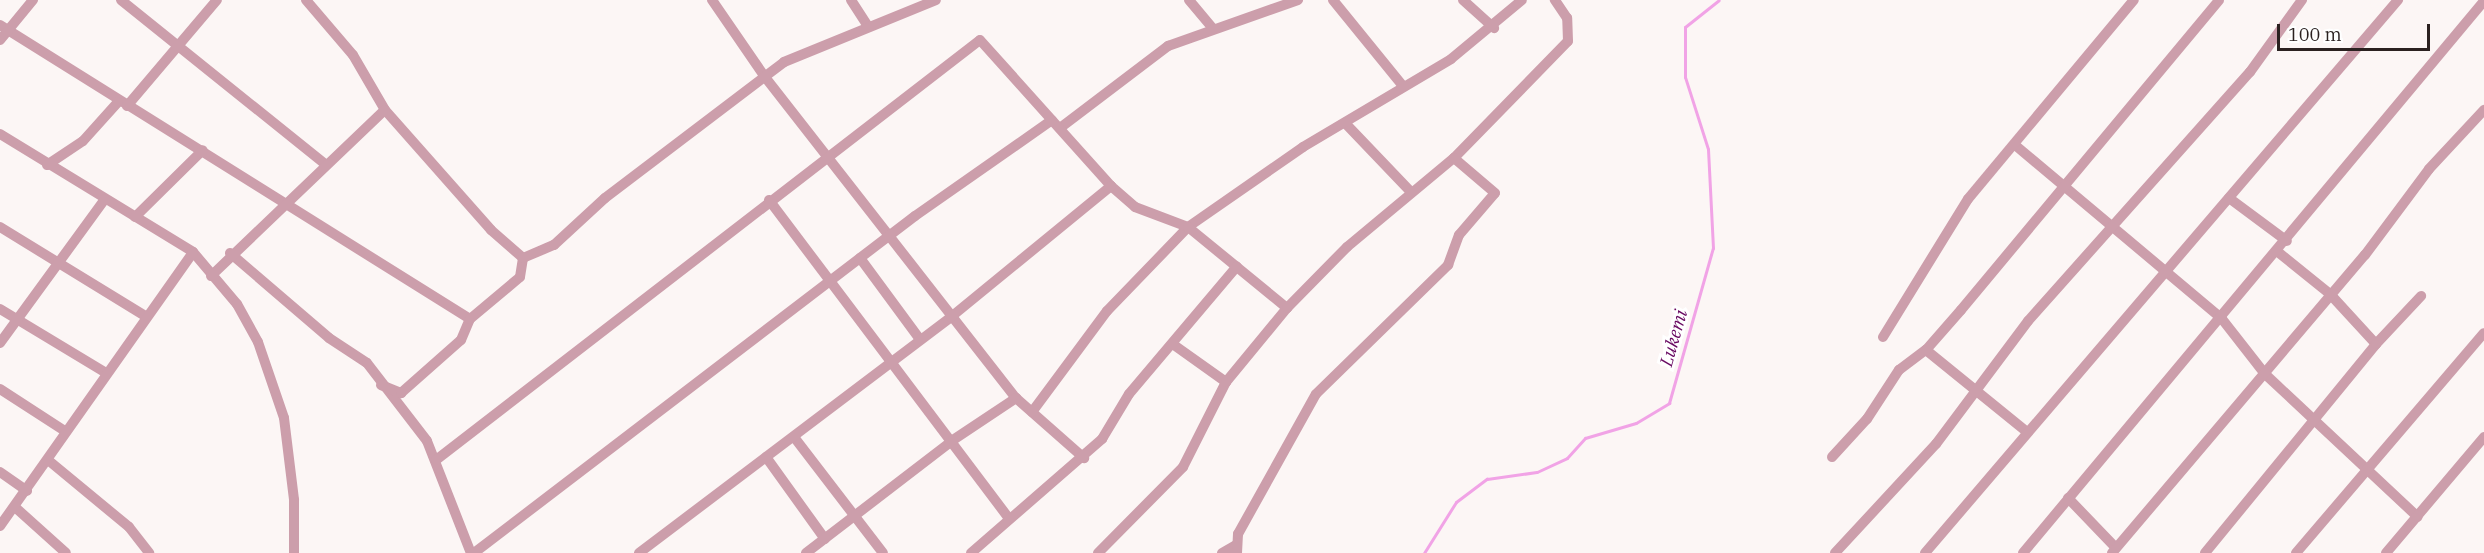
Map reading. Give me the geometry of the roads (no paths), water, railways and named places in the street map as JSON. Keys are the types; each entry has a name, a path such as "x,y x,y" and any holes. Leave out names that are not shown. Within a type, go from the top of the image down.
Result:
{"street":[{"path":"0,40 4,27 33,0"},
{"path":"121,0 325,164"},
{"path":"47,165 83,141 123,104 217,0"},
{"path":"306,0 353,55 385,110 491,230 523,258"},
{"path":"712,0 765,77 828,156 888,238 1016,398 1084,458"},
{"path":"850,0 867,25"},
{"path":"523,258 554,245 605,198 784,62 867,25 936,0"},
{"path":"1189,0 1213,28"},
{"path":"230,253 329,338 367,363 381,385 421,432 436,460 473,553 860,258 1168,46 1213,28 1298,0"},
{"path":"1333,0 1403,87"},
{"path":"1463,0 1494,28"},
{"path":"1032,412 1107,311 1188,227 1303,147 1346,124 1494,28 1522,0"},
{"path":"1098,553 1183,467 1226,382 1287,308 1410,191 1455,158 1568,41 1567,18 1555,0"},
{"path":"1883,337 1947,226 2134,0"},
{"path":"1832,457 1867,419 1899,370 1926,350 2218,0"},
{"path":"1835,553 1936,444 2028,321 2113,228 2270,47 2302,0"},
{"path":"1925,553 2398,0"},
{"path":"2022,553 2222,319 2484,1"},
{"path":"4,27 123,104 285,200 470,319"},
{"path":"436,460 769,200 980,40 1111,186 1135,207 1188,227 1287,308"},
{"path":"211,276 230,253 285,200 385,110"},
{"path":"2068,498 2114,550 2265,374 2429,169 2484,110"},
{"path":"1346,124 1410,191"},
{"path":"0,134 47,165 193,252 237,304 277,389 290,448 294,553"},
{"path":"2015,145 2222,319 2265,374 2418,517"},
{"path":"135,217 203,150"},
{"path":"1222,553 1237,549 1316,394 1448,265 1459,236 1495,193 1455,158"},
{"path":"639,553 794,437 919,338 951,316 1111,186"},
{"path":"2229,198 2287,241"},
{"path":"0,343 105,199"},
{"path":"769,200 953,440 1009,519"},
{"path":"0,227 147,317"},
{"path":"0,526 27,491 65,431 193,252"},
{"path":"2278,252 2330,294 2376,344"},
{"path":"381,385 401,393 461,340 470,319 520,277 523,258"},
{"path":"860,258 919,338"},
{"path":"970,553 1084,458 1116,421 1129,394 1174,345 1236,266"},
{"path":"2205,553 2376,344 2421,296"},
{"path":"0,309 106,373"},
{"path":"2296,553 2484,333"},
{"path":"1174,345 1226,382"},
{"path":"1926,350 1955,379 1978,390 2027,432"},
{"path":"0,389 65,431"},
{"path":"806,553 953,440 1016,398"},
{"path":"794,437 883,553"},
{"path":"2386,553 2484,437"},
{"path":"766,457 825,538"},
{"path":"48,460 129,527 149,553"},
{"path":"0,472 27,491"},
{"path":"15,508 66,553"}],"waterway":[{"name":"Lukemi","path":"1424,553 1456,502 1487,479 1537,472 1567,458 1585,438 1636,423 1669,403 1713,248 1708,149 1685,77 1685,27 1719,0"}]}
